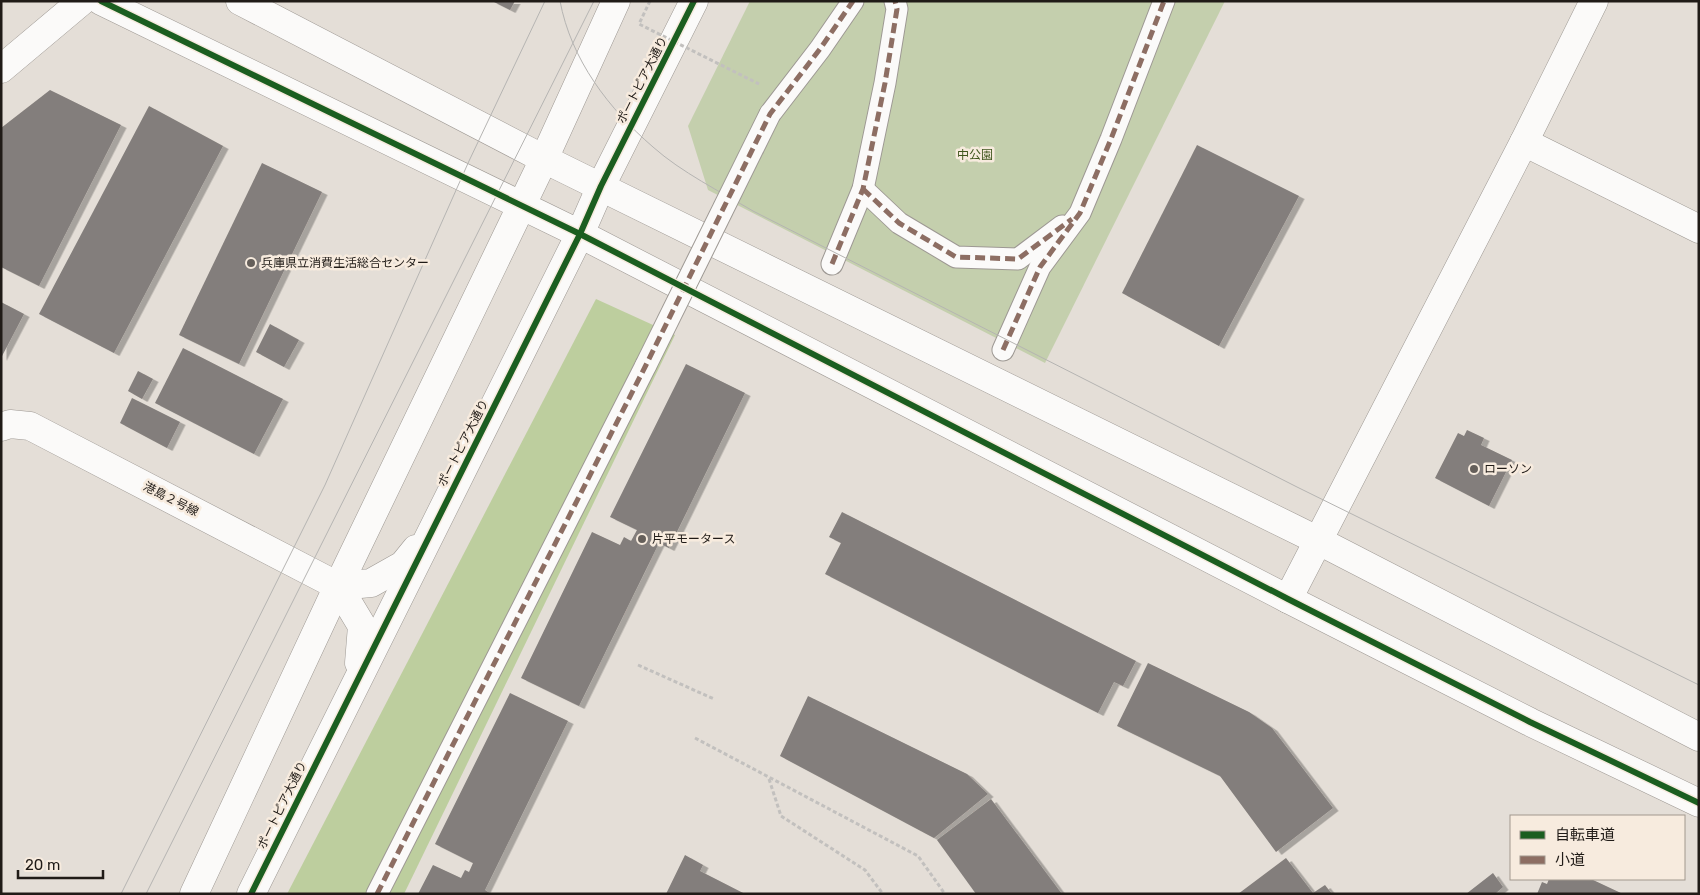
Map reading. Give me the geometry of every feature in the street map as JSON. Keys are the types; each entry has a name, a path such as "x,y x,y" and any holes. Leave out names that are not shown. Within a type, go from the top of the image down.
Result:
{"street":[{"path":"1,69 82,1"},
{"path":"101,1 580,234 1288,599 1530,722 1699,803"},
{"path":"240,1 544,159 1317,540 1699,737"},
{"path":"194,894 338,586 522,206 616,1"},
{"name":"ポートピア大通り","path":"251,894 694,1"},
{"path":"377,894 646,365 770,114 820,49 853,1"},
{"path":"832,264 863,188 897,9 895,1"},
{"path":"1003,350 1040,267 1080,213 1111,139 1164,1"},
{"path":"1288,599 1524,142 1594,1"},
{"path":"1524,142 1699,229"},
{"path":"863,188 899,223 956,257 1018,260 1080,213"},
{"name":"港島２号線","path":"1,427 10,424 30,426 338,586"},
{"path":"338,586 371,584 403,564 431,531"},
{"path":"338,586 362,626 357,679"}],"path":[{"path":"650,1 639,24 759,84"},
{"path":"638,665 714,700"},
{"path":"695,738 769,779 918,856 945,894"},
{"path":"769,779 781,816 865,870 883,894"}],"green space":[{"name":"中公園","path":"750,1 1225,1 1045,363 708,190 688,126"},
{"path":"596,299 675,335 404,894 287,894"}],"building":[{"path":"492,1 515,1 510,10"},
{"path":"50,90 121,125 39,286 1,267 1,128"},
{"path":"149,106 223,146 114,353 39,314"},
{"path":"1197,145 1299,196 1219,346 1122,293"},
{"name":"兵庫県立消費生活総合センター","path":"262,163 322,192 239,364 179,335"},
{"path":"1,302 24,314 1,358"},
{"path":"270,324 299,340 284,367 256,352"},
{"path":"183,348 283,399 254,454 155,403"},
{"path":"686,364 745,393 669,548 659,543 579,706 521,678 592,532 620,545 624,537 631,541 637,530 610,517"},
{"path":"138,371 153,379 142,399 128,391"},
{"path":"132,398 180,422 167,448 120,423"},
{"name":"ローソン","path":"1467,430 1484,438 1481,445 1512,460 1489,506 1435,478 1458,433 1464,436"},
{"path":"842,512 1136,661 1123,686 1114,682 1098,713 825,574 841,543 829,537"},
{"path":"1148,663 1249,712 1272,728 1333,808 1276,852 1220,776 1117,726"},
{"path":"510,693 568,721 485,890 491,894 418,894 433,865 461,878 465,870 469,872 473,863 435,844"},
{"path":"808,696 967,774 988,794 934,838 780,756"},
{"path":"991,799 1062,894 976,894 937,840"},
{"path":"685,855 703,865 700,871 745,894 666,894"},
{"path":"1286,858 1313,893 1325,885 1332,894 1238,894"},
{"path":"1493,873 1503,887 1495,894 1466,894"},
{"path":"1549,880 1593,880 1623,894 1537,894 1542,882 1547,884"}],"tram line":[{"path":"121,894 325,485 469,161 545,1"},
{"path":"560,1 565,23 573,43 594,82 607,100 653,147 701,181 753,211 1297,487 1699,685"},
{"path":"146,894 594,1"}],"marked path":[{"path":"377,894 646,365 770,114 820,49 853,1"},
{"path":"832,264 863,189 885,83 897,9 895,1"},
{"path":"1003,350 1040,267 1080,213 1111,139 1164,1"},
{"path":"863,189 899,223 956,257 1018,259 1072,219"}],"cycle path":[{"path":"101,1 580,234 1288,599 1530,722 1699,803"},
{"path":"251,894 694,1"}],"place":[{"name":"兵庫県立消費生活総合センター","path":"251,263"},
{"name":"ローソン","path":"1474,469"},
{"name":"片平モータース","path":"642,539"}]}
